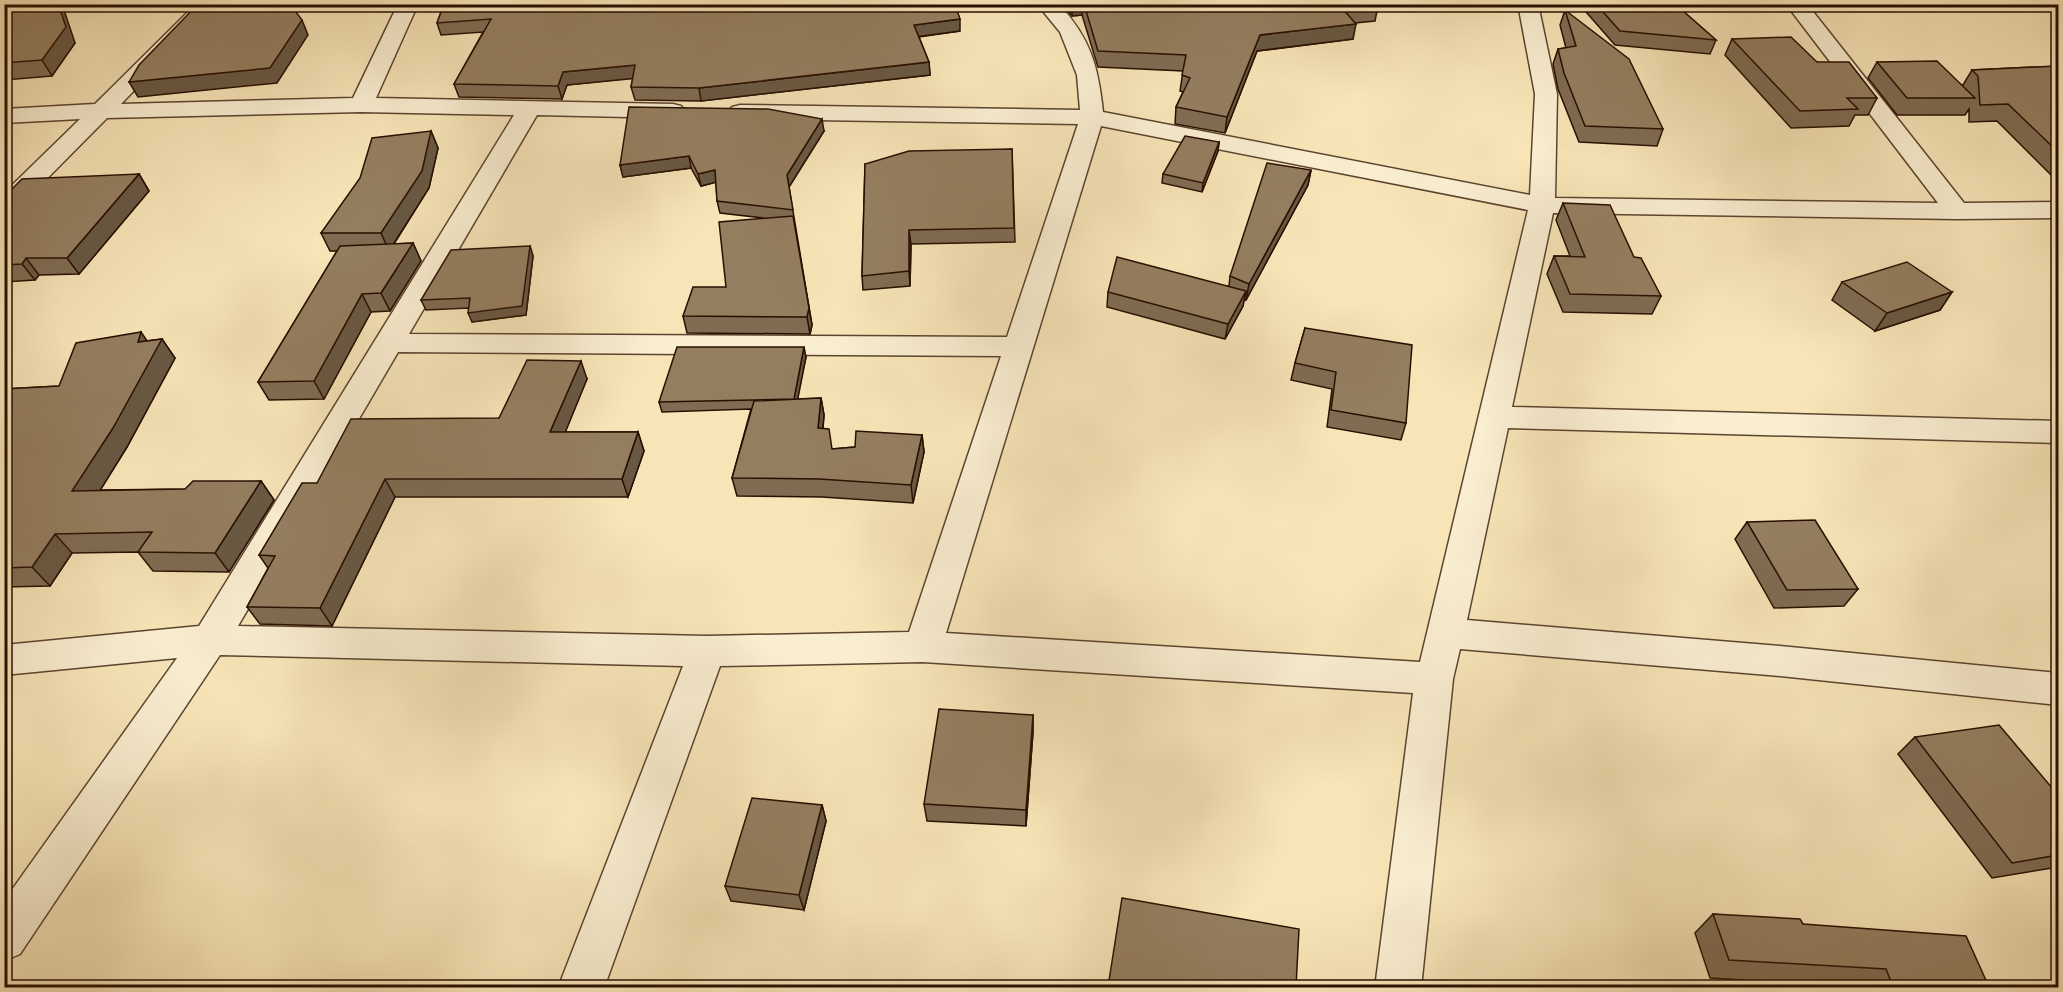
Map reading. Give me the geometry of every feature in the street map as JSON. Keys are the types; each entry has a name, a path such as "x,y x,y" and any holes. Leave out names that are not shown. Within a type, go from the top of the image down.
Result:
{"street":[{"path":"4,208 207,4"},
{"path":"361,105 408,4"},
{"path":"923,647 1092,117 1088,75 1070,30 1047,4"},
{"path":"1398,987 1434,679 1542,205 1546,94 1528,4"},
{"path":"1796,4 1957,212"},
{"path":"4,116 101,111 361,105 696,111"},
{"path":"4,939 210,640 528,109"},
{"path":"720,112 1092,117 1542,205 1957,212 2058,210"},
{"path":"388,343 1020,347"},
{"path":"1495,417 2058,432"},
{"path":"1446,633 1791,662 2058,689"},
{"path":"4,660 210,640 707,651 923,647 1434,679"},
{"path":"581,987 707,651"}],"building":[{"path":"4,4 58,4 66,27 42,60 4,63"},
{"path":"198,4 290,4 302,20 270,68 129,82 139,65"},
{"path":"444,4 955,4 960,19 914,25 929,62 699,88 631,87 635,65 563,72 558,86 454,84 491,19 437,23"},
{"path":"1084,4 1377,4 1378,6 1343,9 1356,24 1260,35 1227,117 1176,107 1190,78 1182,75 1186,55 1098,51"},
{"path":"1596,4 1675,4 1716,40 1620,31"},
{"path":"1565,10 1629,59 1663,129 1585,126 1564,73 1558,49 1576,46"},
{"path":"1791,37 1817,62 1849,62 1877,98 1847,98 1858,109 1800,111 1732,39"},
{"path":"1937,61 1975,98 1907,98 1877,62"},
{"path":"2058,66 2058,152 2008,104 1980,105 1978,76 1972,70"},
{"path":"629,107 768,109 822,119 787,175 793,210 717,201 715,170 698,174 689,156 620,165"},
{"path":"431,131 422,171 381,233 321,233 360,178 372,138"},
{"path":"1185,136 1219,142 1203,183 1163,174"},
{"path":"1012,149 1014,228 909,230 909,271 862,276 865,164 909,151"},
{"path":"1267,163 1311,170 1249,284 1230,276"},
{"path":"139,174 67,258 26,258 22,264 4,265 4,197 22,179"},
{"path":"1563,203 1610,205 1634,257 1641,258 1661,296 1570,294 1554,256 1585,257"},
{"path":"793,216 809,308 807,317 683,316 693,287 726,287 719,222"},
{"path":"413,243 381,293 362,294 314,381 258,382 340,246"},
{"path":"530,246 522,306 468,313 470,298 421,300 451,250"},
{"path":"1117,257 1246,291 1228,324 1108,292"},
{"path":"1907,262 1952,292 1887,313 1842,282"},
{"path":"1305,328 1412,345 1406,423 1331,410 1336,372 1295,363"},
{"path":"141,332 138,342 162,339 113,428 72,491 185,489 193,481 261,481 215,553 138,552 152,532 55,534 32,567 4,568 4,389 59,386 76,343"},
{"path":"677,347 804,347 794,399 659,402"},
{"path":"527,360 581,361 550,432 638,432 622,479 385,479 320,608 247,607 275,556 259,555 302,483 317,483 351,419 499,418"},
{"path":"821,398 818,428 829,429 832,449 855,447 856,431 922,435 911,485 819,479 732,478 754,401"},
{"path":"1815,520 1858,589 1787,590 1747,522"},
{"path":"939,709 1033,715 1026,810 924,804"},
{"path":"1999,725 2058,795 2058,855 2012,863 1915,737"},
{"path":"752,798 822,805 799,895 725,886"},
{"path":"1122,898 1299,929 1296,987 1108,987"},
{"path":"1713,914 1800,919 1803,924 1966,936 1989,987 1893,987 1886,969 1729,960"}]}
